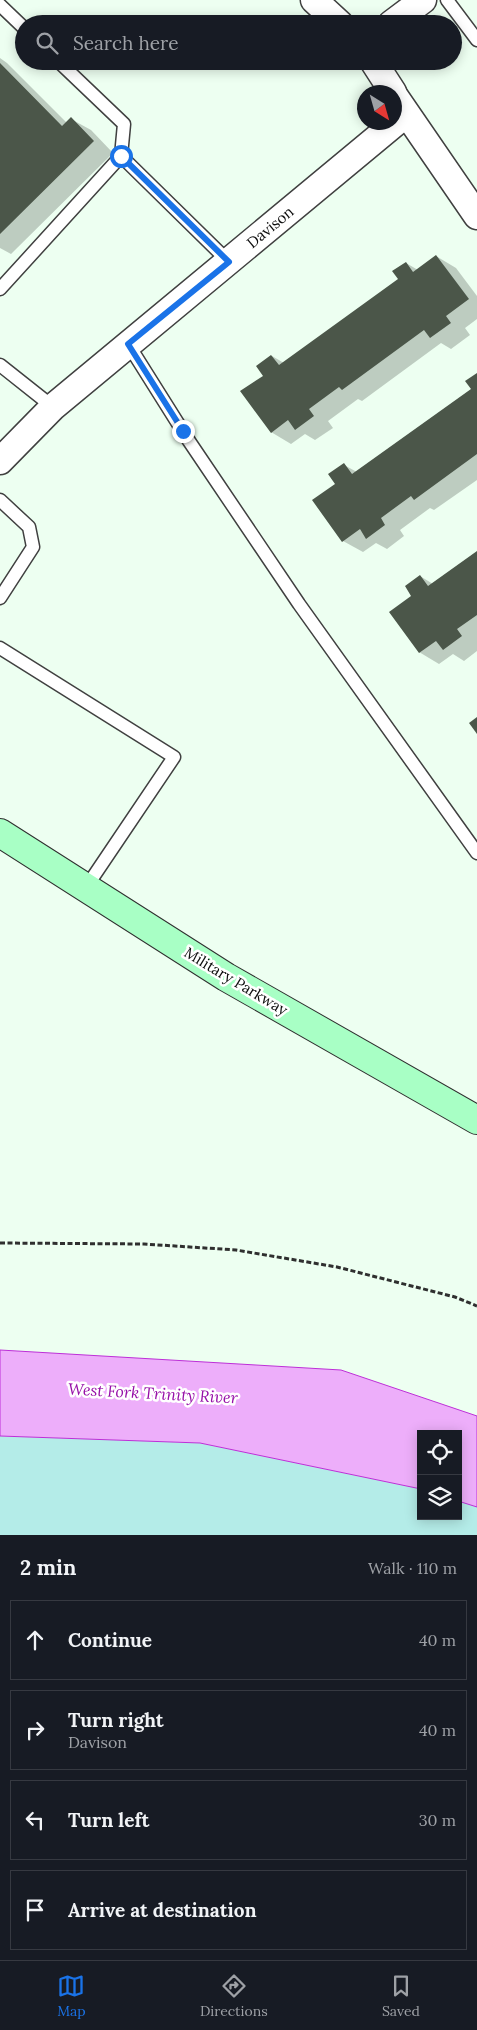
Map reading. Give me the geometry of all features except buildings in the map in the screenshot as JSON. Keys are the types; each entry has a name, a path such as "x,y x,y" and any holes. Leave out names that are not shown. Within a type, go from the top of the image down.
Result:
{"street":[{"path":"314,0 330,15"},
{"path":"403,15 423,0"},
{"path":"379,70 388,85"},
{"path":"402,107 477,216"},
{"name":"Davison","path":"0,461 53,407 229,262 354,155 374,130"},
{"name":"Military Parkway","path":"0,834 226,977 477,1120"}],"lane":[{"path":"447,0 458,15"},
{"path":"0,5 15,19"},
{"path":"462,20 477,40"},
{"path":"0,289 121,156 124,124 67,70"},
{"path":"121,156 229,262"},
{"path":"128,344 189,440 299,604 477,854"},
{"path":"0,366 53,407"},
{"path":"0,500 29,527 34,547 0,598"},
{"path":"0,648 174,757 85,889"}],"path":[{"path":"0,1243 144,1244 236,1250 337,1267 455,1297 477,1306"}],"shaded area":[{"path":"0,1436 200,1443 417,1488 417,1520 462,1520 462,1502 477,1507 477,1535 0,1535"}],"water":[{"name":"West Fork Trinity River","path":"0,1350 341,1370 477,1416 477,1507 462,1502 462,1430 417,1430 417,1488 200,1443 0,1436"}],"route":[{"path":"121,156 229,262 128,344 183,431"}]}
